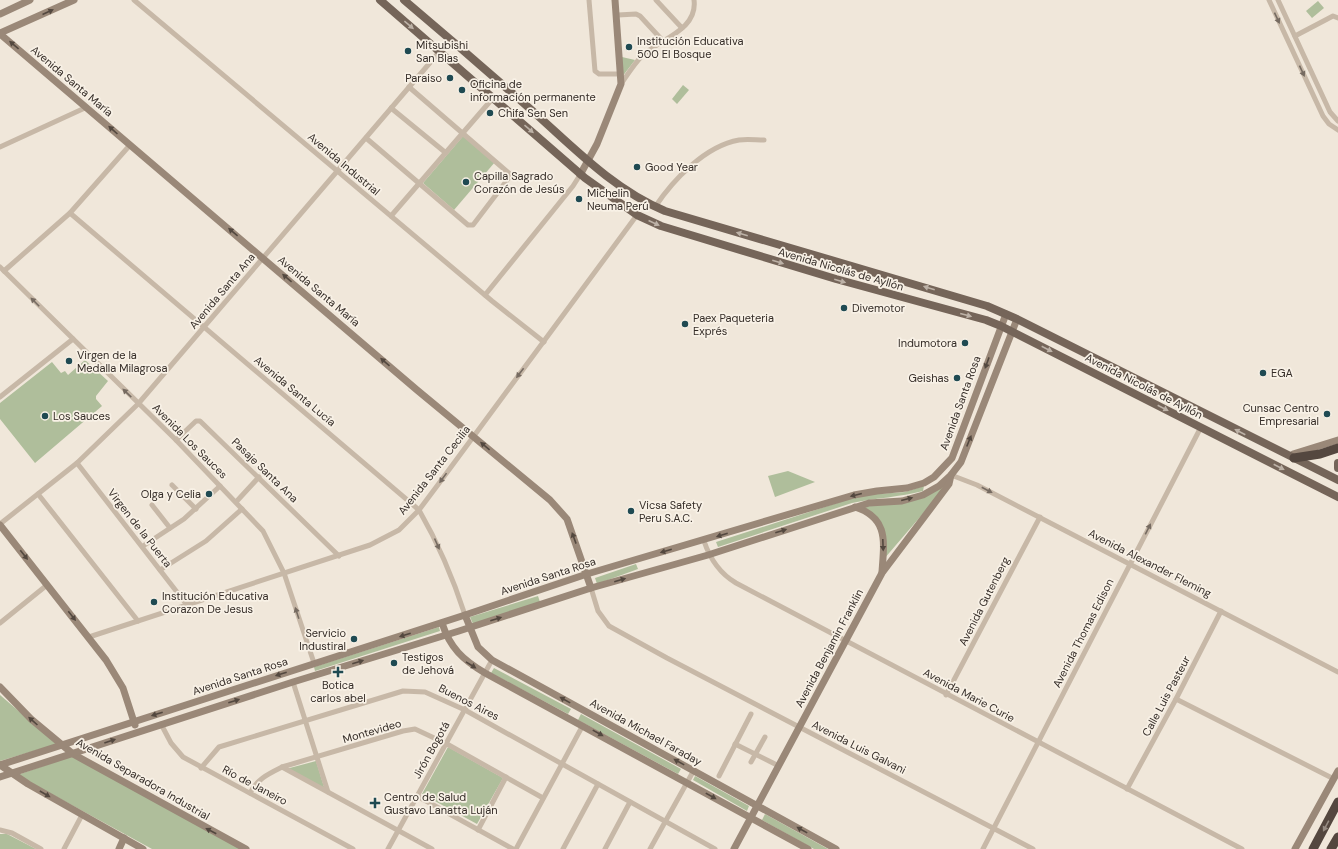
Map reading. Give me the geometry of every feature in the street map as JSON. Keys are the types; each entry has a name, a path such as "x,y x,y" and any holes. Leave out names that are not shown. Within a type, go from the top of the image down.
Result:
{"highway":[{"path":"1291,457 1320,454 1338,448"},
{"path":"1313,849 1338,802"},
{"path":"1332,849 1338,837"}],"main road":[{"path":"0,14 30,0"},
{"path":"0,34 74,0"},
{"name":"Avenida Nicolás de Ayllón","path":"380,0 580,175 637,215 661,226 810,272 986,320 1001,326 1338,497"},
{"name":"Avenida Nicolás de Ayllón","path":"404,0 589,162 621,187 655,207 746,236 913,283 986,306 1017,319 1338,480"},
{"path":"580,175 589,162 621,84 618,16 615,0"},
{"name":"Avenida Santa María","path":"0,34 473,437 550,500 564,516 591,588"},
{"name":"Avenida Santa Rosa","path":"0,765 442,623 587,574 704,541 854,495 907,488 924,483 934,477 952,458 1006,314"},
{"name":"Avenida Santa Rosa","path":"0,777 293,682 471,628 591,588 708,555 855,507 869,503 902,501 923,495 939,486 951,475 961,462 1017,319"},
{"path":"1291,457 1338,440"},
{"path":"944,467 951,475"},
{"name":"Avenida Benjamin Franklin","path":"734,849 882,573 949,484 951,475"},
{"path":"855,507 866,511 876,519 882,528 882,573"},
{"path":"0,524 106,660 123,688 138,731"},
{"name":"Avenida Michael Faraday","path":"466,615 478,647 492,660 836,849"},
{"path":"442,623 446,635 465,661 808,849"},
{"name":"Avenida Separadora Industrial","path":"0,687 31,719 73,754 246,849"},
{"path":"571,719 578,707"},
{"path":"0,765 124,838 138,848"},
{"path":"1295,849 1338,771"},
{"path":"119,849 124,838"}],"street":[{"name":"Avenida Industrial","path":"134,0 485,295 544,342"},
{"path":"589,0 595,71 598,74 621,74"},
{"path":"656,0 682,28"},
{"path":"621,84 642,56 689,22 695,12 694,0"},
{"path":"1269,0 1323,116 1329,124 1338,130"},
{"path":"1278,0 1330,112 1338,121"},
{"path":"618,16 636,14 640,16 663,41"},
{"path":"1295,36 1333,16 1338,18"},
{"name":"Avenida Santa Ana","path":"0,524 77,463 138,404 440,51"},
{"path":"366,138 468,224 473,225 511,177 510,173 409,87"},
{"path":"391,216 493,98"},
{"path":"0,147 87,107"},
{"path":"391,108 446,154"},
{"path":"655,207 676,180 703,156 739,140 764,140"},
{"path":"2,269 70,213 130,145"},
{"path":"485,295 573,186 580,175"},
{"name":"Avenida Santa Lucía","path":"70,213 205,326 418,510 434,535 466,615"},
{"name":"Avenida Santa Cecilia","path":"89,637 339,556 370,545 399,530 418,510 637,215"},
{"name":"Avenida Los Sauces","path":"2,269 176,440 266,535 284,573 314,664"},
{"path":"1,395 73,340"},
{"name":"Pasaje Santa Ana","path":"176,440 196,421 200,421 339,556"},
{"name":"Avenida Thomas Edison","path":"982,849 1200,427"},
{"name":"Virgen de la Puerta","path":"77,463 143,546 187,605"},
{"name":"Avenida Alexander Fleming","path":"951,475 977,485 1040,517 1338,672"},
{"path":"236,502 259,477"},
{"path":"172,485 196,509"},
{"path":"143,546 196,509 220,486"},
{"path":"38,494 138,621"},
{"path":"152,506 170,528"},
{"path":"160,570 206,541 242,509"},
{"name":"Avenida Gutenberg","path":"946,695 1040,517"},
{"name":"Avenida Marie Curie","path":"704,541 708,555 723,575 946,695 1242,849"},
{"path":"0,623 47,585"},
{"name":"Avenida Luis Galvani","path":"591,588 598,611 609,626 800,728 1033,849"},
{"name":"Calle Luis Pasteur","path":"1127,789 1176,700 1221,611"},
{"name":"Jirón Bogotá","path":"388,849 492,660"},
{"path":"293,682 328,792"},
{"name":"Buenos Aires","path":"201,768 220,747 403,691 425,692 465,710 715,849"},
{"path":"1176,700 1334,779"},
{"path":"719,776 751,714"},
{"name":"Río de Janeiro","path":"161,724 171,743 183,757 353,849"},
{"path":"417,796 514,849 583,725"},
{"name":"Montevideo","path":"250,793 254,785 265,775 282,767 318,758 403,731 415,730 447,744 543,798"},
{"path":"751,762 765,737"},
{"path":"735,744 779,766"},
{"path":"282,767 432,849"},
{"path":"650,849 694,770"},
{"path":"478,830 506,777"},
{"path":"563,849 598,784"},
{"path":"605,849 630,802"},
{"path":"64,849 82,814"},
{"path":"0,830 12,833 41,849"}],"green space":[{"path":"1318,1 1324,8 1312,18 1306,11"},
{"path":"622,57 635,60 622,77"},
{"path":"683,85 689,90 677,104 672,99"},
{"path":"464,135 495,162 454,210 423,183"},
{"name":"Los Sauces","path":"85,360 108,381 96,396 96,399 102,406 35,463 0,419 0,403 52,362 61,373 65,371 68,375"},
{"path":"788,471 815,482 775,497 768,476"},
{"path":"945,484 938,496 884,559 884,529 857,507 903,503"},
{"path":"924,486 923,491 852,503 718,547 716,542 862,495 905,492"},
{"path":"636,564 638,569 597,584 595,578"},
{"path":"538,596 540,602 473,624 470,617"},
{"path":"439,627 440,631 315,671 314,667"},
{"path":"494,668 571,709 568,714 491,673"},
{"path":"0,695 57,744 0,761"},
{"path":"581,714 681,769 678,774 578,720"},
{"path":"448,747 503,778 477,824 422,794"},
{"path":"73,756 243,849 152,849 17,775"},
{"path":"316,761 325,790 286,769"},
{"path":"695,776 749,806 747,811 693,780"},
{"path":"765,814 828,849 814,849 762,820"},
{"path":"0,834 7,834 36,849 0,849"}],"place":[{"name":"Institución Educativa 500 El Bosque","path":"629,47"},
{"name":"Mitsubishi San Blas","path":"408,51"},
{"name":"Paraiso","path":"450,78"},
{"name":"Oficina de información permanente","path":"462,90"},
{"name":"Chifa Sen Sen","path":"490,113"},
{"name":"Good Year","path":"637,167"},
{"name":"Capilla Sagrado Corazón de Jesús","path":"466,182"},
{"name":"Michelin Neuma Perú","path":"579,199"},
{"name":"Divemotor","path":"844,308"},
{"name":"Paex Paqueteria Exprés","path":"685,324"},
{"name":"Indumotora","path":"965,343"},
{"name":"Virgen de la Medalla Milagrosa","path":"69,361"},
{"name":"EGA","path":"1263,373"},
{"name":"Geishas","path":"957,378"},
{"name":"Cunsac Centro Empresarial","path":"1327,414"},
{"name":"Los Sauces","path":"45,416"},
{"name":"Olga y Celia","path":"209,494"},
{"name":"Vicsa Safety Peru S.A.C.","path":"631,511"},
{"name":"Institución Educativa Corazon De Jesus","path":"154,602"},
{"name":"Servicio Industiral","path":"354,639"},
{"name":"Testigos de Jehová","path":"394,663"},
{"name":"Botica carlos abel","path":"338,672"},
{"name":"Centro de Salud Gustavo Lanatta Luján","path":"375,803"}]}
